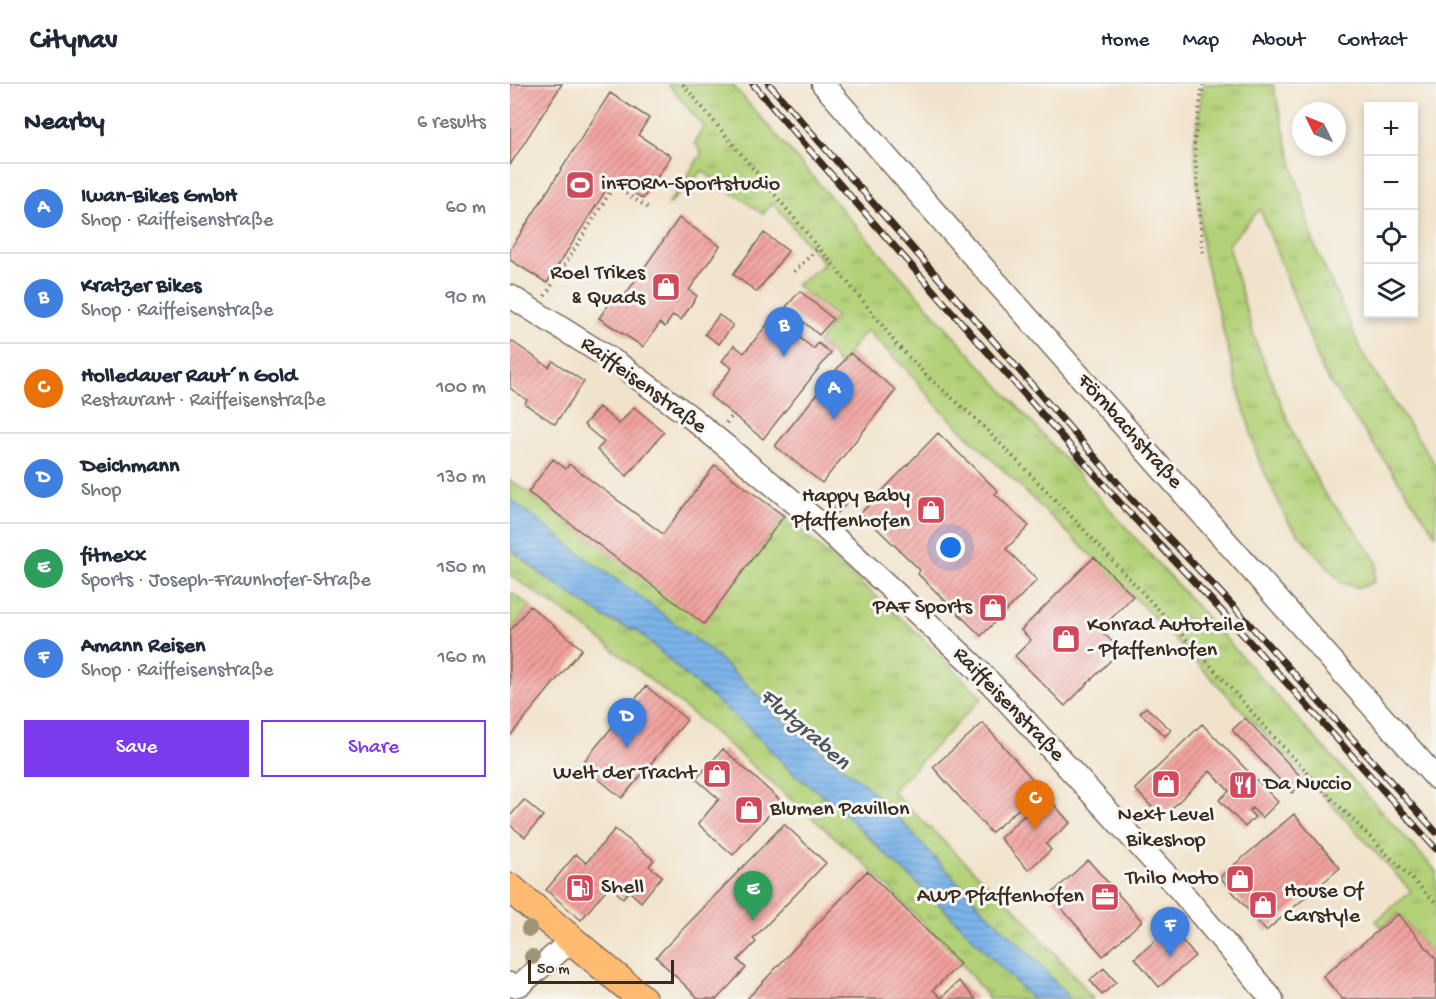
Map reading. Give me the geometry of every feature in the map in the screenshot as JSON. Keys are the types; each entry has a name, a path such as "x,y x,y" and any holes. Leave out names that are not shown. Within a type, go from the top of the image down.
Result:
{"main road":[{"path":"510,888 642,999"}],"street":[{"name":"Förnbachstraße","path":"822,84 1436,778"},
{"name":"Raiffeisenstraße","path":"510,296 638,377 688,415 817,521 889,587 1001,694 1179,890 1272,999"},
{"path":"515,990 578,945"}],"path":[{"path":"683,84 896,344 927,376 977,420 1064,509 1212,666 1331,798 1436,903"},
{"path":"1203,84 1194,143 1203,253"},
{"path":"535,311 614,186 613,179"},
{"path":"614,186 650,209"},
{"path":"794,272 818,248"}],"green space":[{"path":"668,84 732,84 1298,720 1436,871 1436,959 1398,914 1381,927 1376,921 1411,891 1133,596 940,409 906,369 866,330 839,366 831,353 818,343 836,317 796,285 824,264 773,203 763,214 702,171 668,205 702,153 695,143 703,126"},
{"path":"1203,84 1273,84 1314,244 1364,356 1436,466 1436,535 1323,372 1260,209 1228,245 1254,337 1295,438 1324,493 1353,527 1377,562 1374,582 1359,588 1342,583 1288,522 1258,458 1203,253 1194,143"},
{"path":"510,480 704,623 784,516 911,627 982,698 892,791 1013,906 1093,999 989,999 955,955 863,862 701,721 580,623 510,575"},
{"path":"512,593 530,606 510,631 510,596"}],"water":[{"path":"510,499 710,650 795,730 862,782 890,808 985,911 1032,956 1070,999 1032,999 933,898 835,804 794,774 750,729 684,674 639,632 607,619 542,575 514,552 510,547"}],"building":[{"path":"510,84 562,84 510,165"},
{"path":"610,93 649,118 638,135 671,156 643,199 613,179 547,283 510,260 510,250"},
{"path":"679,218 720,246 689,290 697,296 681,320 673,315 665,327 660,323 643,347 599,318 616,294 623,298"},
{"path":"764,233 788,251 757,292 733,274"},
{"path":"800,291 833,319 819,335 786,307"},
{"path":"779,310 796,324 790,330 814,349 818,343 831,353 763,439 710,396 732,368 722,361 734,345 744,353"},
{"path":"719,315 733,325 719,344 705,334"},
{"path":"510,340 549,367 553,361 584,382 555,424 525,404 527,400 510,388"},
{"path":"850,353 896,390 822,483 775,446"},
{"path":"599,407 619,424 634,407 664,432 627,476 597,450 604,442 584,425"},
{"path":"938,433 998,491 995,494 1029,526 1006,549 1037,580 981,636 918,574 920,570 861,513"},
{"path":"553,459 566,469 569,464 663,534 715,465 784,516 704,624 528,492"},
{"path":"838,496 846,504 838,513 829,505"},
{"path":"1094,557 1133,596 1100,630 1121,650 1065,706 1015,656 1031,640 1021,630"},
{"path":"530,606 582,649 510,736 510,631"},
{"path":"646,686 687,720 622,798 581,765"},
{"path":"1146,707 1171,730 1165,736 1140,713"},
{"path":"1245,718 1305,781 1292,793 1232,730"},
{"path":"983,723 1041,789 991,833 933,767"},
{"path":"1202,724 1278,802 1262,818 1252,808 1249,811 1255,817 1245,827 1219,800 1229,791 1210,771 1162,818 1135,789"},
{"path":"723,749 781,801 733,855 698,824 719,799 696,779"},
{"path":"1046,795 1070,823 1046,844 1051,850 1028,870 1000,838"},
{"path":"524,800 543,816 525,837 510,825 510,816"},
{"path":"1294,814 1340,868 1266,931 1220,877"},
{"path":"784,824 826,863 753,939 756,942 738,960 746,968 717,999 699,999 656,957"},
{"path":"615,829 654,860 649,866 662,876 641,902 629,891 623,898 609,886 581,920 546,890 576,854 586,863"},
{"path":"1088,860 1142,921 1103,956 1050,895"},
{"path":"867,871 960,964 933,990 941,998 959,981 976,999 747,999"},
{"path":"1398,914 1436,959 1436,999 1342,999 1323,976"},
{"path":"1171,927 1195,956 1159,987 1135,958"},
{"path":"1104,968 1116,982 1102,995 1090,980"}],"railway":[{"path":"753,84 1122,505 1229,619 1436,849"},
{"path":"769,84 1130,497 1235,608 1436,832"}],"place":[{"name":"inFORM-Sportstudio","path":"580,185"},
{"name":"Roel Trikes & Quads","path":"666,287"},
{"name":"Kratzer Bikes","path":"784,357"},
{"name":"Iwan-Bikes GmbH","path":"834,420"},
{"name":"Happy Baby Pfaffenhofen","path":"931,510"},
{"name":"PAF Sports","path":"993,608"},
{"name":"Konrad Autoteile - Pfaffenhofen","path":"1066,639"},
{"name":"Deichmann","path":"627,748"},
{"name":"Welt der Tracht","path":"717,774"},
{"name":"Next Level Bikeshop","path":"1166,784"},
{"name":"Da Nuccio","path":"1243,785"},
{"name":"Blumen Pavillon","path":"749,810"},
{"name":"Holledauer Raut´n Gold","path":"1035,830"},
{"name":"Thilo Moto","path":"1240,879"},
{"name":"Shell","path":"580,888"},
{"name":"AWP Pfaffenhofen","path":"1105,897"},
{"name":"House Of Carstyle","path":"1263,905"},
{"name":"fitnexx","path":"753,921"},
{"name":"Amann Reisen","path":"1170,957"}],"water label":[{"name":"Flutgraben","path":"804,730"}]}
